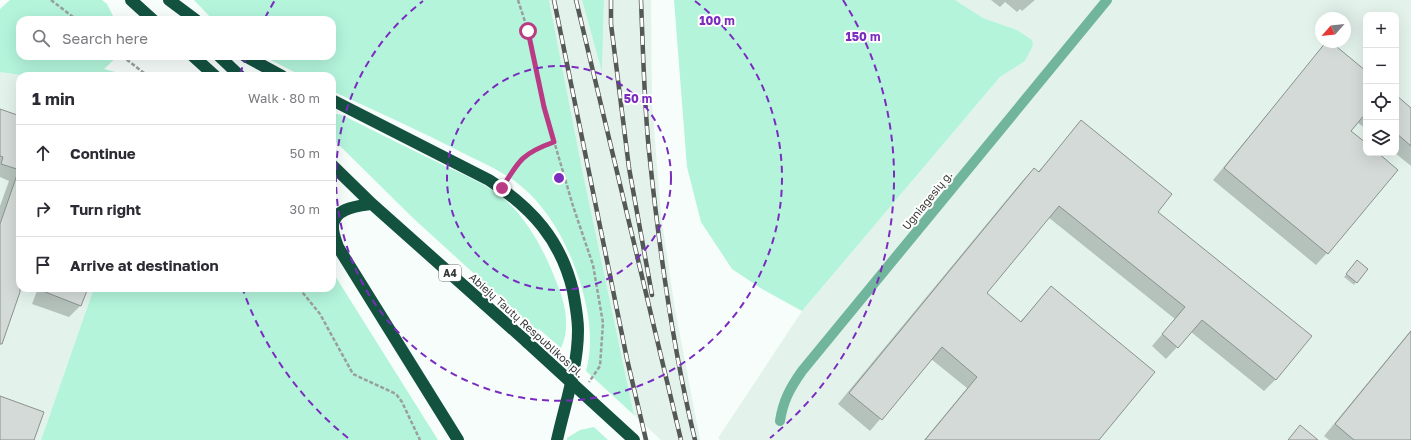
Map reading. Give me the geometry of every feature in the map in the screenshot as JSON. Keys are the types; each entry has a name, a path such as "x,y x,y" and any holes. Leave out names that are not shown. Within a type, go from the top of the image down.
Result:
{"highway":[{"path":"132,0 149,16"},
{"path":"168,0 182,16"},
{"path":"168,0 190,16"},
{"path":"197,60 211,72"},
{"path":"224,60 236,72"},
{"path":"252,60 275,72"},
{"path":"336,102 502,188 531,212 554,242 564,263 576,307 578,329 576,356 557,440"},
{"name":"Abiejų Tautų Respublikos pl.","path":"336,169 372,204 527,342 634,440"},
{"path":"336,217 348,209 372,204"},
{"path":"336,246 458,440"}],"street":[{"name":"Ugniagesių g.","path":"780,422 782,404 789,388 802,371 1107,0"}],"path":[{"path":"51,0 72,16"},
{"path":"518,0 528,31 544,107 573,206 593,265 603,324 600,366 587,386"},
{"path":"127,60 143,72"},
{"path":"502,188 523,158 533,149 554,142"},
{"path":"302,292 320,314 353,374 396,394 402,402 420,440"}],"shaded area":[{"path":"549,0 582,0 602,71 604,0 651,0 652,103 661,215 675,309 700,440 661,440 634,415 582,169"},
{"path":"955,0 1411,0 1411,440 720,440 718,438 802,311 1000,77 1025,61 1033,46 1031,40 1017,30 983,18"},
{"path":"0,72 16,74 16,292 93,292 41,440 0,440"}],"green space":[{"path":"10,0 102,0 107,4 113,16 16,16 16,60 114,60 104,69 115,72 16,72 16,74 0,72 0,9"},
{"path":"194,0 549,0 582,169 634,415 586,371 590,349 590,338 588,315 580,282 564,243 550,218 541,206 521,186 508,176 493,168 336,93 336,72 294,72 271,60 336,60 336,16 209,16"},
{"path":"582,0 604,0 602,72"},
{"path":"674,0 955,0 983,18 1017,30 1032,40 1033,46 1025,61 1000,77 802,311 762,289 732,269 701,222 687,167"},
{"path":"336,114 342,115 475,180 489,188 512,206 520,215 541,247 559,289 566,314 566,331 561,348 539,329 537,331 413,218 336,142"},
{"path":"336,277 438,440 41,440 93,292 336,292"},
{"path":"594,427 608,440 567,440 567,438 580,430"}],"building":[{"path":"1321,48 1338,48 1363,69 1363,117 1351,131 1363,141 1363,156 1382,156 1398,170 1328,254 1224,168"},
{"path":"1399,98 1411,108 1411,146 1399,136"},
{"path":"0,109 16,115 16,169 1,164 3,157 0,156"},
{"path":"1081,120 1172,194 1158,212 1312,336 1276,380 1202,320 1178,348 1162,334 1185,307 1059,206 987,293 1021,322 1051,286 1155,372 1099,440 925,440 977,377 942,347 882,420 849,393 1034,168 1039,172"},
{"path":"16,178 16,292 20,292 2,344 0,344 0,224"},
{"path":"1357,260 1368,269 1357,283 1346,274"},
{"path":"45,292 86,292 81,306"},
{"path":"1411,331 1411,440 1354,440 1335,424"},
{"path":"0,396 44,412 34,440 0,440"},
{"path":"1300,425 1318,440 1288,440"}],"railway":[{"path":"554,0 627,359 646,440"},
{"path":"576,0 681,440"},
{"path":"611,0 611,24 629,168 652,295"},
{"path":"641,0 646,113 657,224 673,332 695,440"}],"route":[{"path":"502,188 511,173 523,158 533,149 554,142 544,107 528,31"}]}
